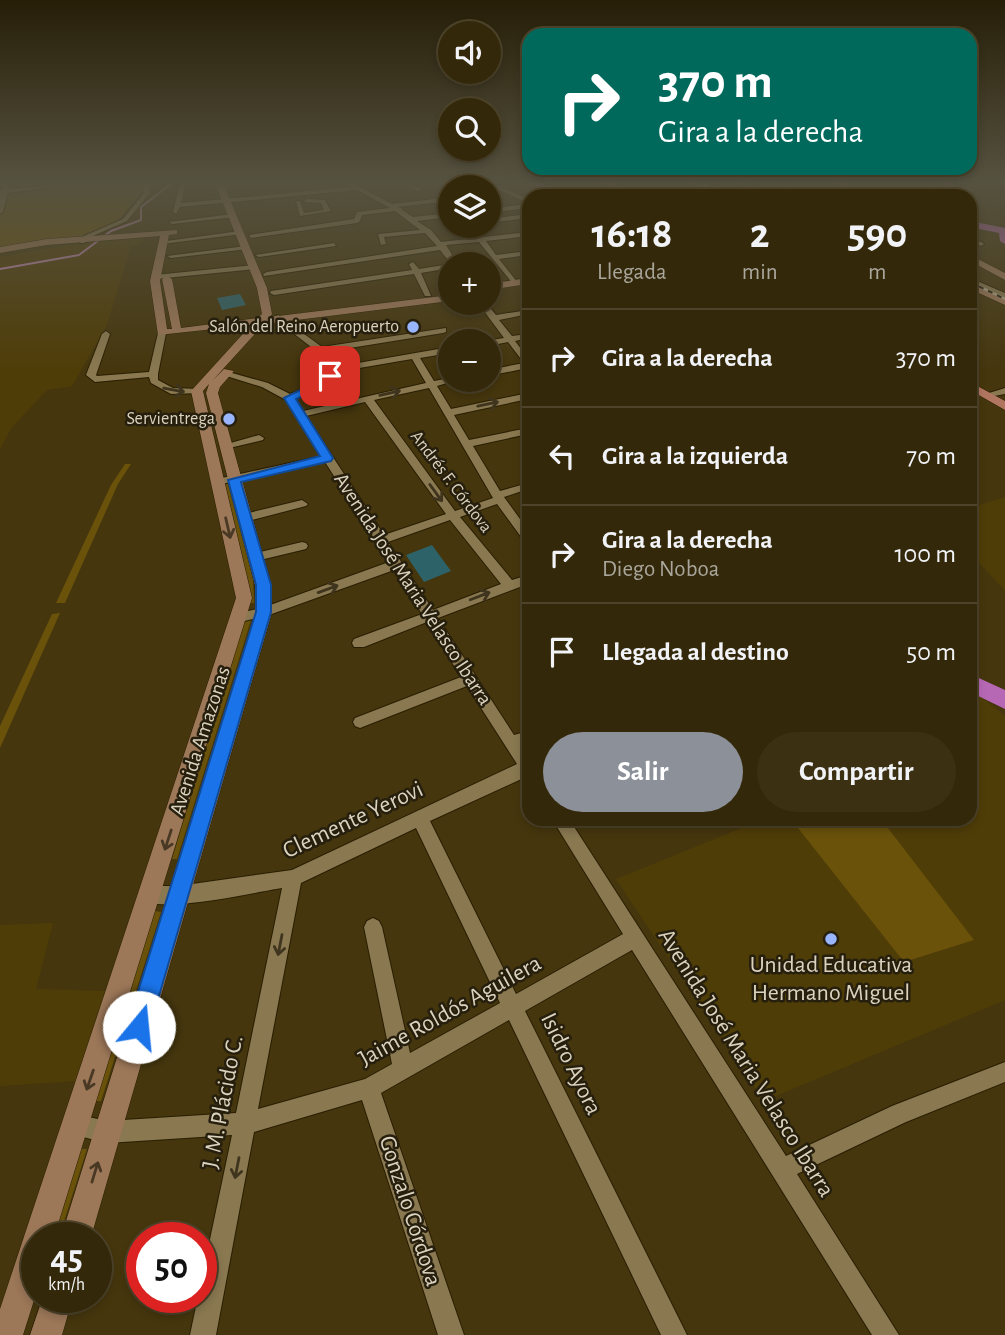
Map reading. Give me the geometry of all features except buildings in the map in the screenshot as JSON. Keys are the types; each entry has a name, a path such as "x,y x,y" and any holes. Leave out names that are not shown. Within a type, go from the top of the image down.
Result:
{"main road":[{"path":"0,251 45,245"},
{"path":"162,331 155,277 165,245"},
{"path":"170,245 167,276 176,327"},
{"path":"197,391 272,316 274,293 255,245"},
{"path":"246,248 272,316"},
{"path":"977,258 1005,274"},
{"path":"501,285 522,282"},
{"path":"501,291 522,288"},
{"path":"977,289 1005,302"},
{"path":"162,331 438,293"},
{"path":"162,331 176,327 438,299"},
{"name":"Avenida Amazonas","path":"44,1222 240,617 244,598 226,481 225,446 212,393 214,386 272,316"},
{"path":"977,382 1001,394"},
{"path":"977,388 1005,406"},
{"name":"Avenida Amazonas","path":"80,1222 264,612 264,585 256,557 244,519 226,481 197,391"},
{"path":"7,1335 21,1293"},
{"path":"46,1335 53,1313"}],"street":[{"path":"259,255 334,245"},
{"path":"267,274 408,254 446,245"},
{"path":"442,246 446,252"},
{"path":"170,256 246,248"},
{"path":"501,256 522,251"},
{"path":"408,254 428,294"},
{"path":"501,265 514,283"},
{"path":"155,277 254,267"},
{"path":"274,293 438,268"},
{"path":"977,282 1005,296"},
{"path":"494,318 522,313"},
{"path":"491,315 522,356"},
{"path":"272,316 319,350 333,370"},
{"path":"162,331 154,381 163,388 197,391"},
{"path":"319,350 438,331"},
{"path":"106,334 92,369 91,375 95,379 153,374"},
{"path":"501,341 522,337"},
{"path":"225,374 265,385 290,398 323,384 333,370 438,352"},
{"path":"414,355 498,498 522,530"},
{"path":"501,370 522,365"},
{"path":"301,414 438,383"},
{"path":"448,413 522,397"},
{"name":"Avenida José Maria Velasco Ibarra","path":"290,398 522,758"},
{"name":"Andrés F. Córdova","path":"367,398 453,516 509,585"},
{"path":"466,444 522,432"},
{"path":"225,446 259,438"},
{"path":"226,481 327,458"},
{"path":"381,541 522,488"},
{"path":"244,519 302,504"},
{"path":"256,557 302,546"},
{"path":"240,617 264,612 397,564"},
{"path":"359,643 522,581"},
{"path":"360,722 470,679"},
{"path":"512,742 522,739"},
{"name":"Clemente Yerovi","path":"150,895 178,895 293,878 522,771"},
{"name":"Isidro Ayora","path":"419,817 674,1335"},
{"name":"Avenida José Maria Velasco Ibarra","path":"565,826 886,1335"},
{"name":"J. M. Plácido C.","path":"204,1335 293,878"},
{"path":"373,927 402,1067"},
{"name":"Jaime Roldós Aguilera","path":"75,1125 107,1132 246,1123 369,1088 636,937"},
{"path":"782,1169 900,1114 1005,1072"},
{"name":"Gonzalo Córdova","path":"369,1088 451,1335"}],"shaded area":[{"path":"66,245 139,245 131,246 107,325 72,386 47,390 12,427 0,449 0,257"},
{"path":"125,464 131,464 118,484 65,603 56,603 111,485"},
{"path":"227,481 253,578 254,603 249,603 220,483"},
{"path":"1005,497 1005,591 977,561 977,506"},
{"path":"60,613 0,748 0,726 52,614"},
{"path":"244,619 251,620 177,859 172,859"},
{"name":"Unidad Educativa Hermano Miguel","path":"977,694 1005,716 1005,1000 764,1101 616,879 747,826 977,826"},
{"path":"886,826 974,940 904,962 798,828"},
{"path":"155,911 161,912 101,1101 94,1101"},
{"path":"53,923 36,989 106,991 76,1081 0,1086 0,925"},
{"path":"77,1149 87,1149 64,1222 53,1222"}],"waterway":[{"path":"0,269 79,255 92,245"},
{"path":"977,686 1005,700"}],"railway":[{"path":"977,285 1005,299"}],"place":[{"name":"Salón del Reino Aeropuerto","path":"413,327"},
{"name":"Servientrega","path":"229,419"},
{"name":"Unidad Educativa Hermano Miguel","path":"831,939"}],"route":[{"path":"139,1027 264,612 264,585 234,480 327,458 290,398 323,384 330,376"}]}
